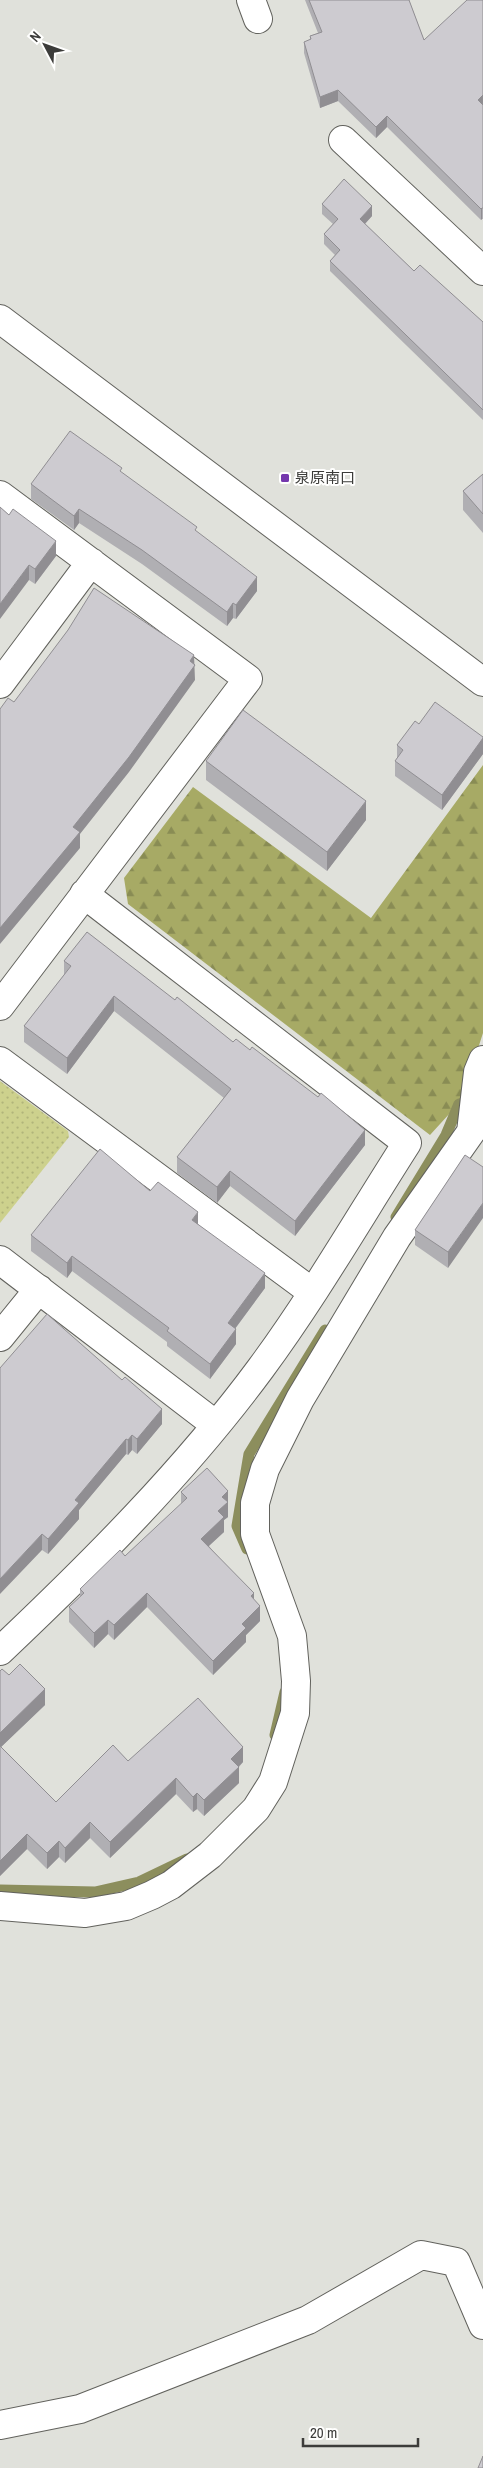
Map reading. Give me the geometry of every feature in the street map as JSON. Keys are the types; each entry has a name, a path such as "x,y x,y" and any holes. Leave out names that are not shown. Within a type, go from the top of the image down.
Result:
{"street":[{"path":"343,140 483,271"},
{"path":"2,325 483,682"},
{"path":"0,495 248,678 0,1006"},
{"path":"0,684 91,562"},
{"path":"0,1650 59,1595 146,1506 216,1425 262,1367 312,1292 406,1143 84,894"},
{"path":"0,1061 312,1292"},
{"path":"0,1906 85,1913 126,1906 152,1895 171,1885 217,1849 256,1809 273,1782 294,1713 296,1681 292,1636 255,1534 255,1503 265,1468 305,1390 397,1237 471,1132 481,1066"},
{"path":"0,1260 216,1425"},
{"path":"0,1337 39,1289"},
{"path":"0,2425 80,2409 308,2320 421,2256 456,2262 483,2325"}],"green space":[{"path":"483,765 483,1033 461,1101 430,1135 128,904 124,878 193,787 371,918"},
{"path":"0,1081 68,1131 69,1137 0,1223"}],"building":[{"path":"309,0 409,0 424,40 467,0 483,0 483,95 478,100 483,105 483,208 481,209 387,116 376,127 338,90 320,97 304,42 311,39 310,36 322,32"},
{"path":"344,179 372,206 360,219 414,271 420,265 483,322 483,410 330,261 340,250 324,234 338,219 322,204"},
{"path":"70,431 122,468 120,471 197,527 195,530 257,577 236,605 233,603 227,612 142,550 79,509 74,516 31,484"},
{"path":"483,474 483,514 463,491"},
{"path":"0,507 9,515 13,509 56,541 35,569 29,565 0,604"},
{"path":"94,588 194,655 190,661 195,665 129,757 73,827 80,832 0,928 0,709 8,698 14,702 68,630"},
{"path":"435,702 483,737 442,795 395,761 403,750 397,745 415,721 419,724"},
{"path":"243,710 366,801 327,852 206,761"},
{"path":"87,932 175,1000 177,997 233,1042 236,1039 250,1050 252,1047 318,1097 321,1093 365,1130 295,1221 230,1171 217,1187 177,1157 231,1089 114,996 67,1058 24,1026 71,966 64,961"},
{"path":"100,1149 150,1191 158,1182 198,1212 192,1220 265,1273 228,1323 236,1329 210,1364 167,1331 169,1328 72,1256 67,1263 31,1235"},
{"path":"465,1155 483,1167 483,1203 448,1252 415,1230"},
{"path":"47,1314 122,1380 125,1377 162,1409 137,1439 132,1435 128,1440 126,1439 75,1500 79,1503 48,1539 42,1534 0,1579 0,1368"},
{"path":"207,1468 228,1491 222,1497 228,1502 218,1511 224,1517 201,1539 254,1593 251,1596 260,1606 242,1624 246,1628 213,1661 147,1593 114,1625 108,1620 94,1633 69,1607 84,1593 80,1589 120,1550 125,1556 187,1498 181,1492"},
{"path":"20,1664 45,1689 0,1733 0,1671 2,1669 9,1675"},
{"path":"198,1698 243,1747 231,1759 239,1767 204,1800 197,1793 193,1797 176,1778 110,1842 90,1822 65,1848 59,1841 47,1853 27,1834 0,1861 0,1746 56,1802 113,1745 128,1761"},
{"path":"483,2456 483,2468 478,2468"}],"waterway":[{"path":"396,1217 446,1135 459,1104 475,1100"},
{"path":"247,1549 237,1526 249,1454 325,1330"},
{"path":"275,1735 285,1692"},
{"path":"0,1890 95,1892 139,1882 187,1859"}],"place":[{"name":"泉原南口","path":"285,478"}]}
